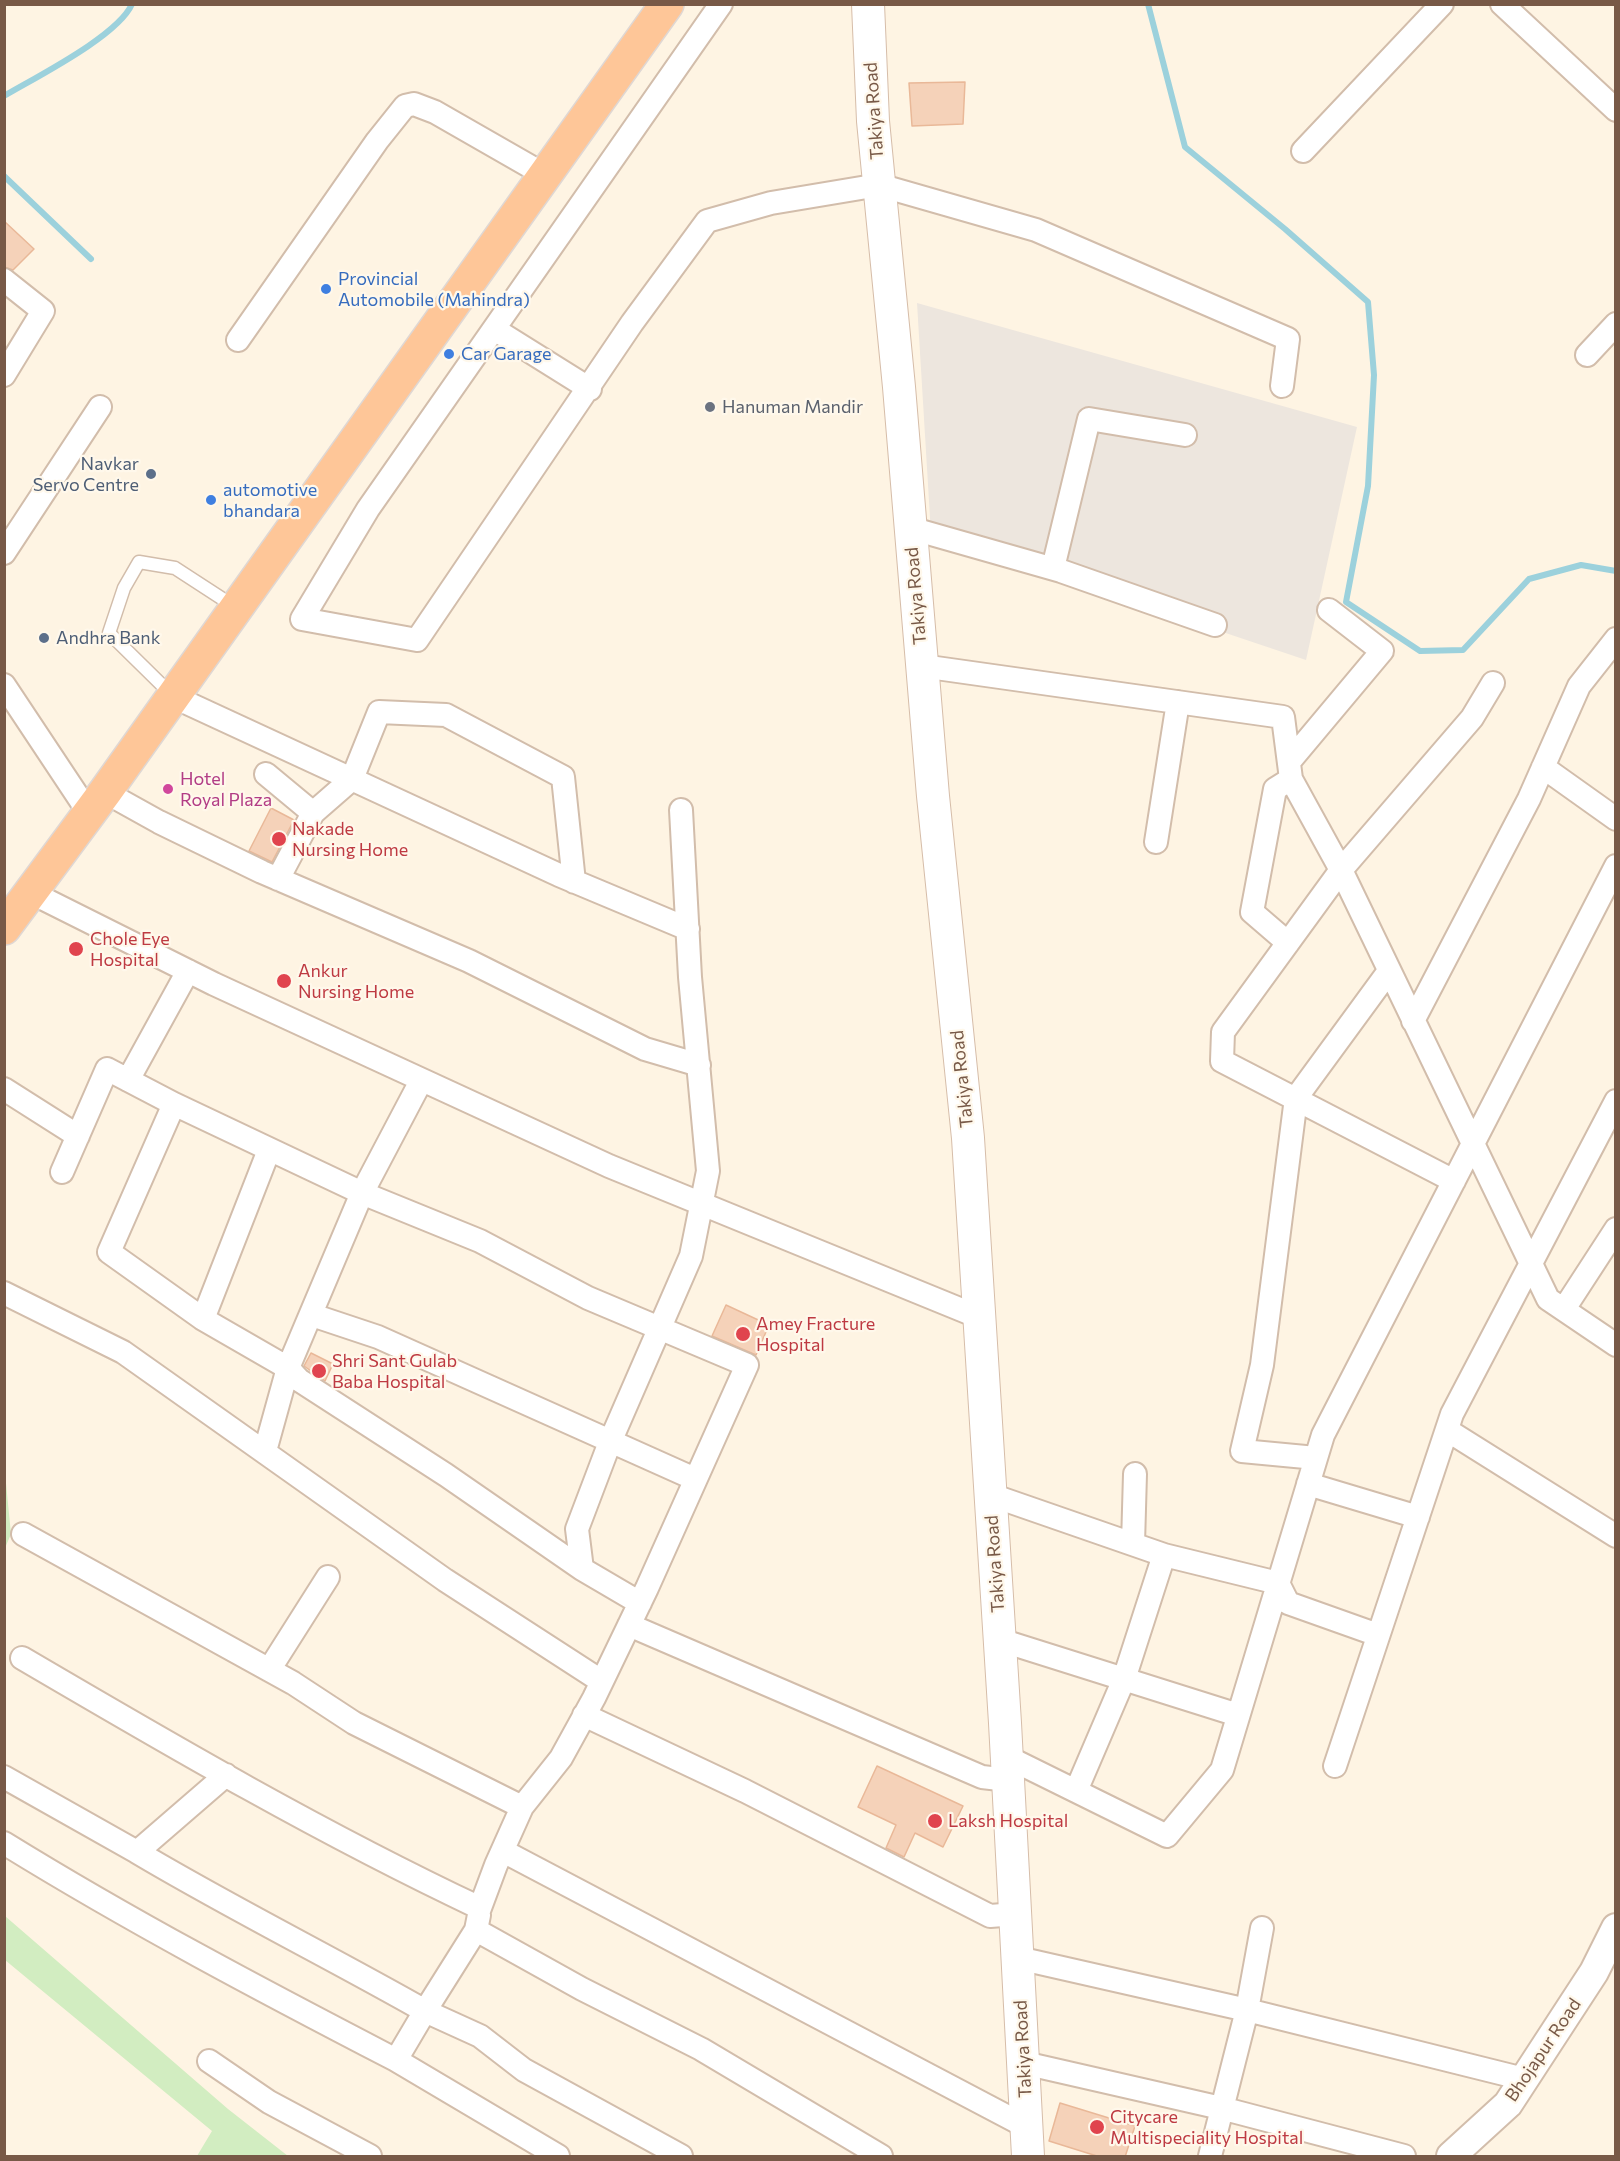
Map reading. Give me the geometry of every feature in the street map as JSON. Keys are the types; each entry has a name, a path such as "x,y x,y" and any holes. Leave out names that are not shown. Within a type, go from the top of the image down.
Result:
{"highway":[{"path":"4,928 97,802 667,4"}],"main road":[{"name":"Takiya Road","path":"868,4 879,185 922,666 968,1138 1008,1769 1028,2142"}],"street":[{"path":"721,4 368,509 302,619 417,640 590,389 632,323 707,221 771,203 879,185 1036,230 1288,339 1281,386"},
{"path":"1303,151 1442,4"},
{"path":"1502,4 1616,110"},
{"path":"238,340 377,141 405,106 414,104 435,112 545,174"},
{"path":"4,280 43,311 4,375"},
{"path":"1587,355 1616,324"},
{"path":"494,329 590,389"},
{"path":"4,554 100,407"},
{"path":"1053,568 1089,419 1185,435"},
{"path":"910,528 1053,568 1215,625"},
{"path":"1288,943 1252,912 1275,789 1382,651 1329,610"},
{"path":"1413,1021 1543,767 1579,686 1616,639"},
{"path":"922,666 1283,717 1290,771 1341,870 1548,1299 1616,1345"},
{"path":"1454,1181 1222,1061 1223,1032 1341,870 1472,718 1492,683"},
{"path":"4,685 97,802 159,822 278,879 469,961 645,1049 699,1065"},
{"path":"172,696 574,882 687,929"},
{"path":"1156,842 1179,702"},
{"path":"278,879 313,813 352,779 380,712 446,716 563,777 574,882"},
{"path":"1543,767 1616,819"},
{"path":"266,774 313,813"},
{"path":"582,1569 576,1529 610,1442 691,1256 708,1171 687,929 681,810"},
{"path":"629,1625 982,1777 1008,1769 1076,1791 1167,1836 1222,1770 1323,1435 1616,866"},
{"path":"30,892 188,971 421,1081 609,1166 979,1317"},
{"path":"128,1080 188,971"},
{"path":"1316,1458 1242,1451 1262,1365 1296,1098 1389,971"},
{"path":"62,1172 107,1069 174,1104 362,1193 480,1241 588,1298 747,1365 640,1603 584,1715 561,1758 522,1807 478,1919 396,2060"},
{"path":"265,1451 288,1368 362,1193 421,1081"},
{"path":"4,1089 78,1136"},
{"path":"1335,1766 1452,1414 1616,1101"},
{"path":"174,1104 110,1252 203,1319 288,1368 299,1380 446,1475 582,1569 640,1603"},
{"path":"203,1319 269,1150"},
{"path":"1564,1309 1616,1229"},
{"path":"4,1293 123,1352 445,1580 601,1680"},
{"path":"312,1315 378,1337 695,1479"},
{"path":"1447,1430 1616,1536"},
{"path":"1133,1544 1135,1474"},
{"path":"1308,1484 1418,1516"},
{"path":"991,1495 1164,1555 1278,1582"},
{"path":"23,1534 269,1670 354,1723 522,1807"},
{"path":"1076,1791 1124,1679 1164,1555"},
{"path":"269,1670 328,1577"},
{"path":"1278,1582 1288,1603 1378,1635"},
{"path":"1000,1640 1238,1715"},
{"path":"22,1658 391,1866 478,1919 582,1989 701,2049 881,2157"},
{"path":"584,1715 745,1791 990,1916 1016,1914"},
{"path":"137,1852 226,1775"},
{"path":"4,1778 137,1852 217,1900 321,1952 425,2012 480,2036 524,2070 681,2157"},
{"path":"4,1843 87,1894 250,1985 396,2060 558,2157"},
{"path":"503,1851 1028,2142"},
{"path":"1210,2157 1247,2010 1262,1928"},
{"name":"Bhojapur Road","path":"1451,2157 1508,2104 1594,1972 1616,1928"},
{"path":"1018,1958 1247,2010 1524,2079"},
{"path":"209,2061 269,2102 370,2157"},
{"path":"1023,2063 1221,2108 1404,2157"}],"lane":[{"path":"172,696 109,633 124,588 140,562 175,568 236,608"}],"shaded area":[{"path":"917,303 1357,427 1306,660 931,534"}],"green space":[{"path":"5,1473 11,1534 4,1548"},
{"path":"5,1916 228,2109 288,2156 197,2156 212,2131 5,1960"}],"building":[{"path":"965,82 963,124 912,126 909,83"},
{"path":"4,221 34,249 13,270 4,267"},
{"path":"271,808 294,820 272,862 249,851"},
{"path":"726,1305 769,1325 756,1355 712,1336"},
{"path":"311,1353 333,1364 325,1381 304,1366"},
{"path":"877,1766 963,1806 943,1847 915,1833 904,1857 886,1848 896,1825 858,1807"},
{"path":"1060,2103 1135,2126 1125,2157 1100,2157 1049,2141"}],"waterway":[{"path":"4,96 94,42 111,29 132,4"},
{"path":"1148,4 1185,147 1285,229 1368,302 1374,375 1368,486 1346,602 1420,651 1463,650 1529,579 1581,565 1616,571"},
{"path":"4,176 91,259"}],"place":[{"name":"Provincial Automobile (Mahindra)","path":"326,289"},
{"name":"Car Garage","path":"449,354"},
{"name":"Hanuman Mandir","path":"710,407"},
{"name":"Navkar Servo Centre","path":"151,474"},
{"name":"automotive bhandara","path":"211,500"},
{"name":"Andhra Bank","path":"44,638"},
{"name":"Hotel Royal Plaza","path":"168,789"},
{"name":"Nakade Nursing Home","path":"279,839"},
{"name":"Chole Eye Hospital","path":"76,949"},
{"name":"Ankur Nursing Home","path":"284,981"},
{"name":"Amey Fracture Hospital","path":"743,1334"},
{"name":"Shri Sant Gulab Baba Hospital","path":"319,1371"},
{"name":"Laksh Hospital","path":"935,1821"},
{"name":"Citycare Multispeciality Hospital","path":"1097,2127"}]}
